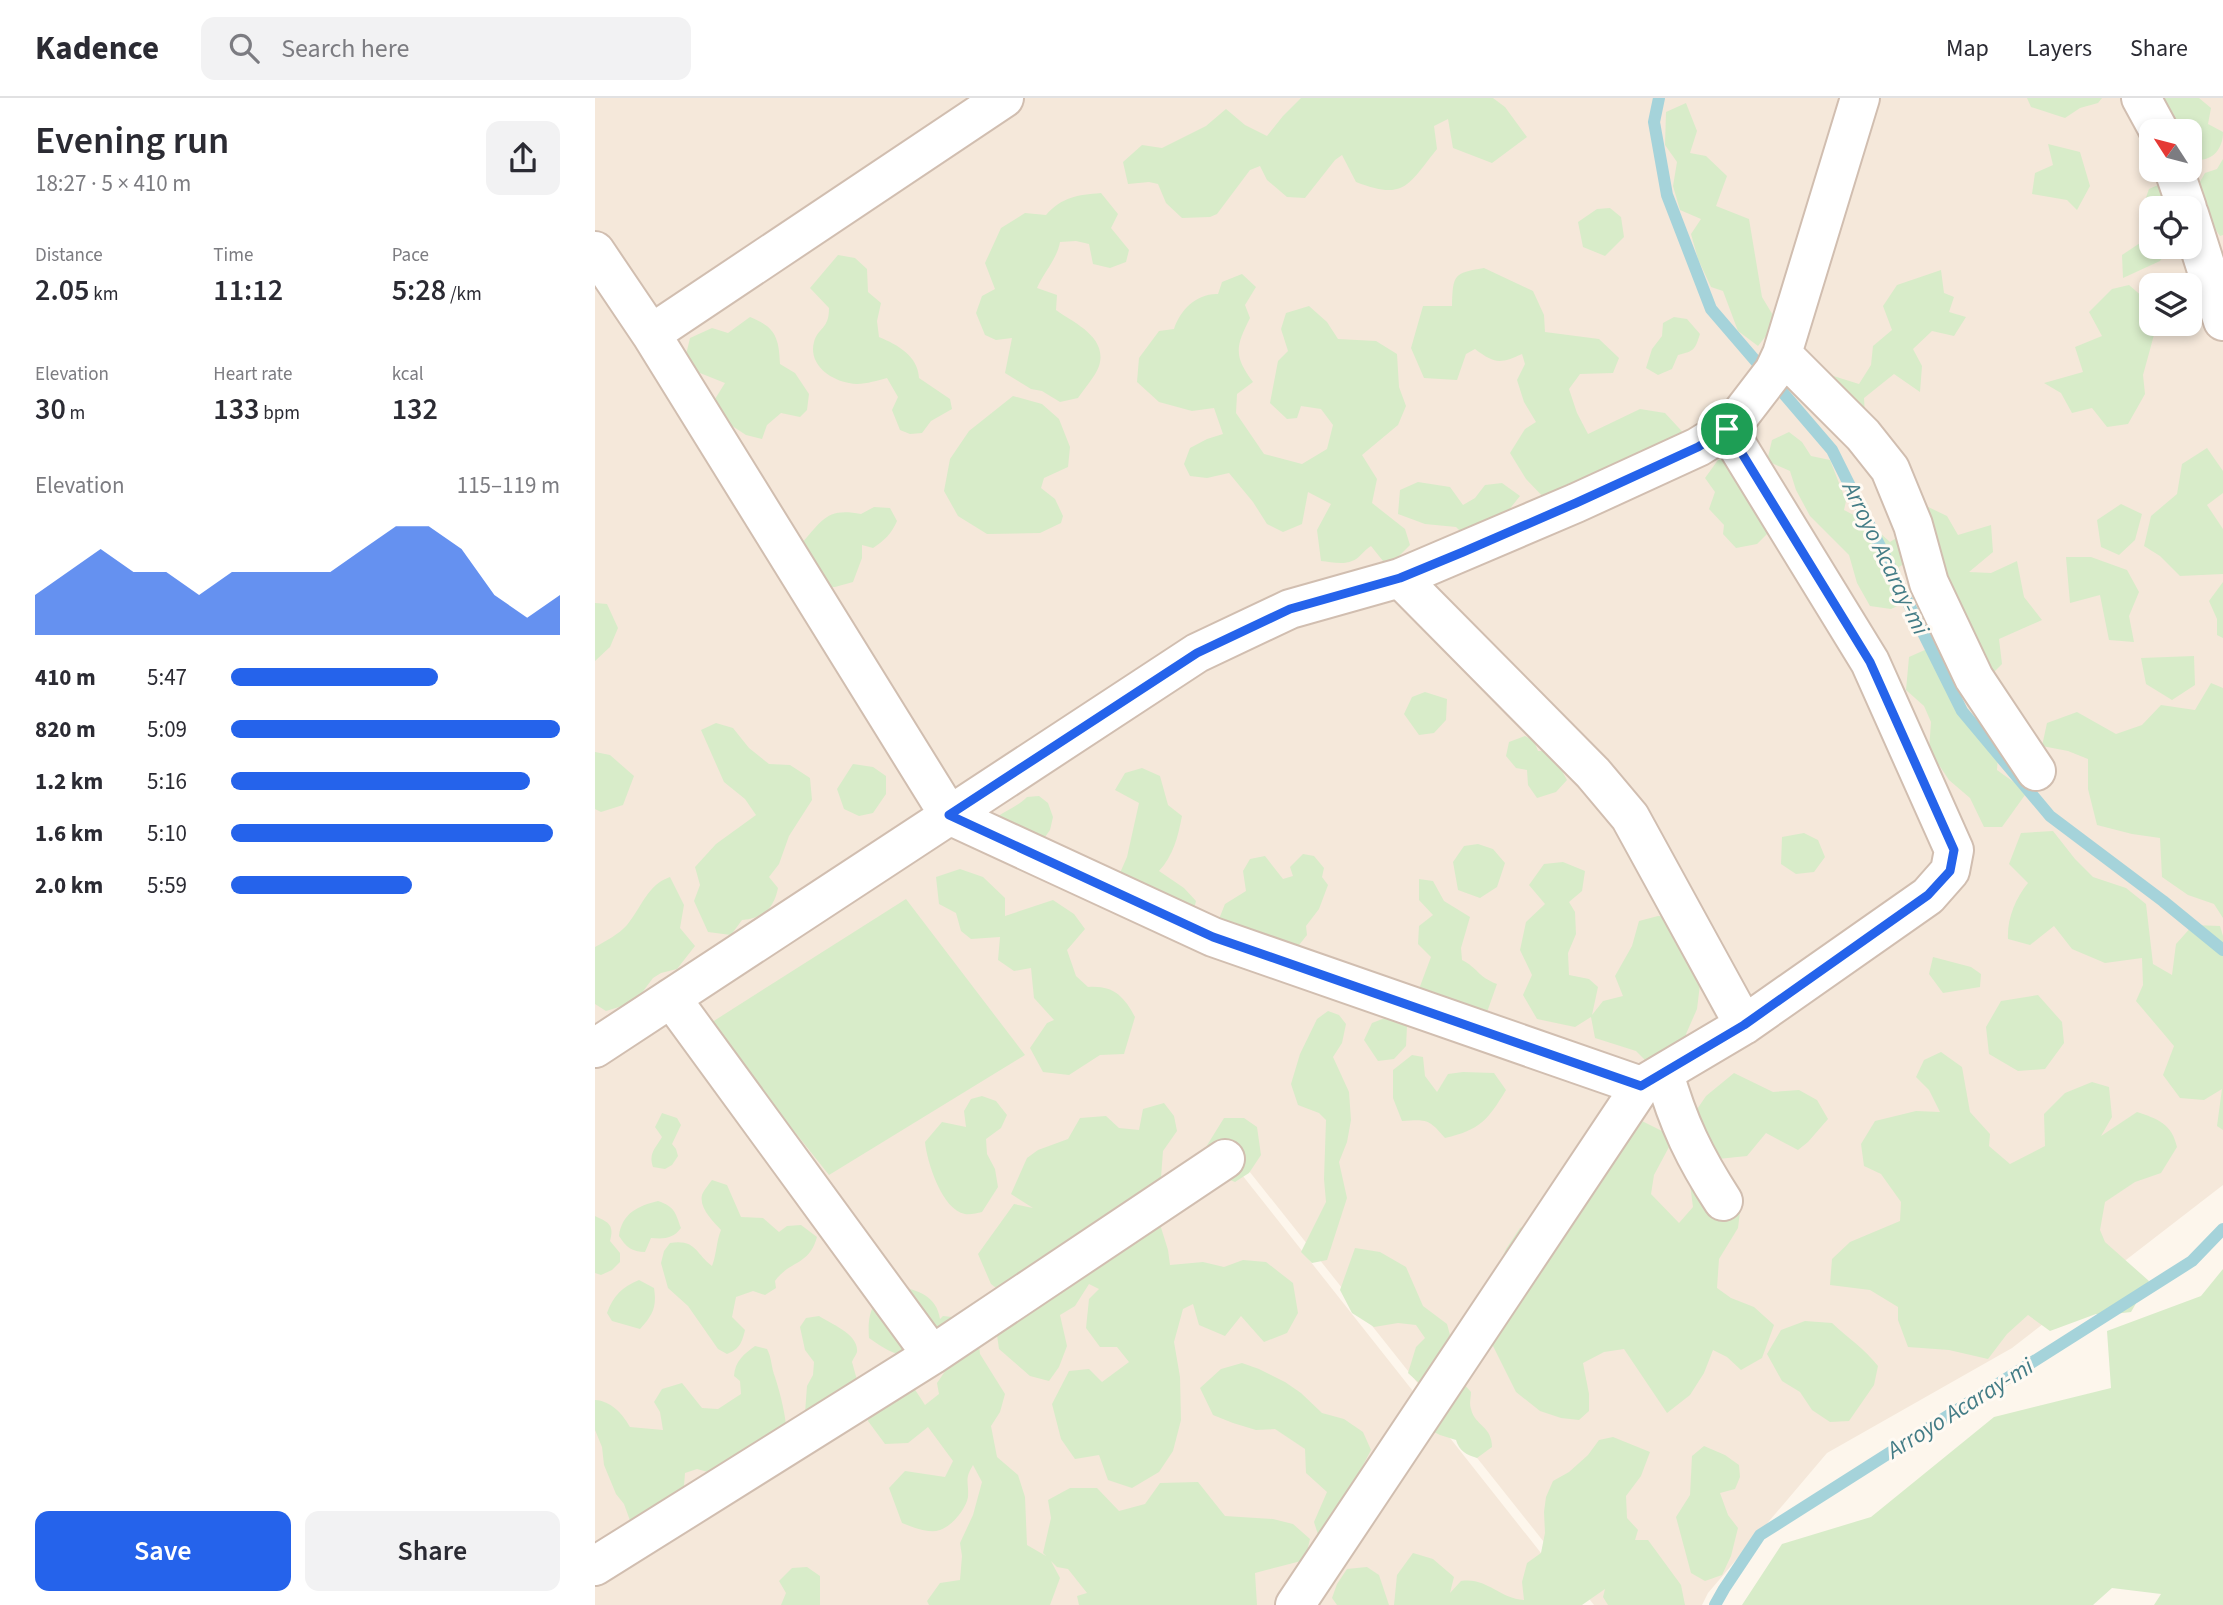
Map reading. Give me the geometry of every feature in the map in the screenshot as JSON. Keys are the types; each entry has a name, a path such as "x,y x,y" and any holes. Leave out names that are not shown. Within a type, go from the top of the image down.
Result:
{"street":[{"path":"651,334 1004,98"},
{"path":"595,1048 1197,653 1290,609 1400,578 1588,498 1698,447 1732,423 1778,363 1860,98"},
{"path":"2141,98 2152,119"},
{"path":"595,251 651,334 949,815 1213,937 1653,1079 1674,1110 1699,1164 1723,1201"},
{"path":"2202,255 2223,321"},
{"path":"1778,363 1863,435 1890,469 1913,525 1929,583 1969,666 2036,771"},
{"path":"1295,1605 1653,1079 1744,1025 1928,895 1950,871 1954,850 1870,662 1732,423"},
{"path":"1400,578 1593,773 1630,817 1744,1025"},
{"path":"671,998 932,1355"},
{"path":"595,1566 932,1355 1225,1159"}],"shaded area":[{"path":"595,98 2223,98 2223,1185 2012,1348 1827,1453 1708,1593 1702,1605 1594,1605 1226,1142 595,1549"},
{"path":"1235,1166 1582,1605 595,1605 595,1582"}],"green space":[{"path":"1301,98 1493,98 1505,107 1527,137 1492,163 1453,148 1448,119 1434,126 1437,149 1412,180 1396,189 1372,188 1356,182 1342,155 1305,198 1287,197 1267,180 1260,166 1250,170 1217,214 1210,217 1182,218 1166,203 1158,184 1128,184 1123,162 1142,145 1162,148 1206,126 1226,109 1245,125 1267,136"},
{"path":"2027,98 2102,98 2098,103 2080,108 2065,118 2031,107"},
{"path":"2149,98 2199,98 2211,108 2208,124 2223,132 2218,151 2202,160 2202,119 2164,119"},
{"path":"1686,103 1697,131 1690,153 1706,156 1727,176 1716,206 1749,219 1762,297 1777,322 1758,346 1738,331 1723,291 1711,287 1698,259 1691,234 1701,219 1680,210 1673,186 1677,162 1665,145 1666,112"},
{"path":"2048,144 2080,152 2090,186 2077,210 2067,200 2032,194 2035,173 2053,165"},
{"path":"2223,159 2223,235 2220,236 2202,210 2202,196 2199,196 2197,187 2205,173 2217,169"},
{"path":"2170,182 2175,196 2147,196 2149,189"},
{"path":"1101,193 1118,214 1111,228 1129,250 1126,262 1110,268 1093,264 1089,244 1060,242 1037,288 1057,295 1056,310 1088,332 1099,347 1099,366 1092,379 1078,398 1060,402 1005,373 1012,338 996,340 985,335 976,313 982,296 995,289 985,263 1001,228 1025,213 1046,215 1058,204 1071,198"},
{"path":"1610,208 1621,217 1624,237 1605,256 1583,247 1578,222 1597,209"},
{"path":"2139,244 2139,259 2162,259 2123,278 2122,255"},
{"path":"838,255 855,258 867,269 868,292 881,303 877,321 879,337 906,352 915,363 919,378 950,399 952,409 931,421 922,433 910,434 900,430 892,410 898,397 887,378 854,384 828,375 817,364 814,342 827,320 829,308 810,288"},
{"path":"1484,268 1533,291 1544,315 1545,332 1599,339 1619,358 1613,373 1580,374 1569,389 1588,434 1640,409 1665,413 1690,440 1619,461 1609,484 1548,502 1526,479 1510,453 1525,429 1536,422 1524,402 1517,380 1525,364 1522,354 1498,361 1475,349 1466,354 1457,380 1424,378 1411,348 1423,306 1452,306 1454,282 1457,277"},
{"path":"1941,270 1944,293 1954,297 1949,312 1966,317 1954,336 1932,331 1913,349 1922,366 1920,392 1894,374 1864,398 1866,432 1827,374 1859,384 1871,365 1873,346 1892,330 1883,306 1897,285"},
{"path":"1242,274 1256,287 1245,305 1250,318 1239,350 1242,365 1253,382 1237,394 1236,413 1264,454 1302,464 1327,449 1333,425 1321,409 1301,406 1297,418 1287,419 1270,403 1278,361 1288,351 1281,329 1286,313 1309,306 1327,322 1338,339 1376,341 1397,354 1399,387 1406,406 1398,425 1362,455 1377,479 1372,503 1405,529 1410,545 1395,560 1383,561 1371,546 1348,562 1321,561 1317,530 1331,504 1308,492 1302,524 1283,532 1267,524 1229,473 1207,478 1190,476 1184,464 1190,448 1223,434 1214,408 1192,411 1159,402 1137,382 1139,358 1159,331 1174,329 1180,315 1190,304 1203,296 1218,294 1222,282"},
{"path":"2129,285 2139,294 2139,336 2154,336 2143,375 2145,394 2128,424 2107,427 2092,408 2072,413 2061,393 2044,383 2083,372 2075,347 2102,336 2089,312 2112,289"},
{"path":"750,317 765,325 774,334 780,364 795,373 809,394 807,410 800,417 781,413 767,425 762,439 746,435 720,418 715,399 725,383 695,371 685,359 690,338 712,328 728,333"},
{"path":"1674,317 1687,319 1700,334 1693,349 1678,355 1672,369 1658,375 1646,368 1652,349 1662,336 1663,323"},
{"path":"1013,396 1042,404 1059,419 1070,447 1068,467 1044,478 1041,488 1055,499 1063,516 1061,523 1040,533 987,534 958,516 944,491 950,459 969,431"},
{"path":"1789,432 1802,442 1811,456 1830,460 1846,501 1844,510 1869,523 1890,542 1918,524 1922,504 1947,516 1958,535 1991,525 1993,552 1969,572 1991,573 2017,561 2024,597 2042,620 1999,639 2002,664 1986,680 1917,556 1899,567 1908,601 1891,609 1870,606 1857,583 1849,555 1810,516 1796,490 1790,471 1767,461 1772,440"},
{"path":"2207,448 2223,471 2223,493 2207,505 2223,529 2223,574 2180,576 2160,556 2144,546 2151,516 2177,494 2182,464"},
{"path":"1734,458 1769,532 1757,544 1736,548 1723,534 1724,525 1709,509 1715,492 1705,478 1718,460"},
{"path":"1418,482 1450,487 1463,505 1475,498 1485,485 1502,483 1520,496 1500,521 1473,544 1456,527 1425,524 1398,514 1400,490"},
{"path":"2121,504 2142,514 2135,540 2119,555 2101,547 2097,520"},
{"path":"874,507 890,508 897,521 890,533 873,548 862,545 862,558 853,582 835,587 815,587 800,545 832,514 861,514"},
{"path":"2066,557 2091,557 2127,570 2139,592 2129,616 2134,642 2109,640 2100,595 2070,603"},
{"path":"2223,582 2223,638 2217,635 2217,619 2209,601"},
{"path":"595,603 607,604 618,628 610,647 595,661"},
{"path":"1936,645 1950,656 1955,696 1981,725 1999,739 1997,770 2015,783 2025,795 2002,827 1984,827 1970,798 1949,780 1929,750 1931,722 1924,706 1906,690 1909,657"},
{"path":"2194,656 2195,685 2172,700 2146,684 2141,658"},
{"path":"2211,683 2223,688 2223,918 2214,904 2188,895 2162,877 2160,838 2097,825 2088,789 2088,759 2068,751 2042,746 2047,723 2077,712 2116,734 2142,725 2161,705 2195,710"},
{"path":"1425,692 1447,699 1446,720 1434,733 1419,735 1404,714 1412,697"},
{"path":"716,723 733,728 749,748 769,764 790,765 810,778 812,800 789,836 779,864 769,877 778,888 770,907 755,918 742,920 731,935 708,932 694,901 700,885 695,867 716,844 756,815 745,799 724,782 701,730"},
{"path":"1525,736 1534,741 1538,751 1551,751 1567,780 1556,792 1537,798 1528,785 1527,770 1516,768 1506,756 1509,742"},
{"path":"595,752 610,755 634,776 623,805 601,812 595,809"},
{"path":"853,764 873,767 886,776 886,794 873,813 859,816 844,809 837,789"},
{"path":"1142,768 1160,776 1168,805 1182,816 1174,846 1159,871 1184,888 1196,901 1192,917 1116,882 1127,857 1139,803 1115,790 1125,773"},
{"path":"1039,796 1048,803 1053,817 1050,830 1045,837 1020,848 997,817 1027,797"},
{"path":"2053,831 2093,877 2126,888 2146,904 2153,964 2172,975 2176,944 2193,925 2220,926 2223,936 2223,1130 2217,1126 2222,1089 2204,1100 2180,1098 2163,1075 2174,1046 2136,1001 2143,985 2142,958 2105,963 2072,949 2054,926 2030,945 2008,939 2013,909 2028,883 2009,864 2021,833"},
{"path":"1804,833 1818,840 1825,857 1814,872 1796,874 1781,864 1782,837"},
{"path":"1478,844 1493,849 1505,863 1497,887 1480,898 1458,890 1453,862 1464,846"},
{"path":"1303,854 1314,856 1324,868 1322,877 1328,885 1319,909 1306,926 1307,935 1299,945 1290,948 1264,944 1259,931 1251,934 1215,929 1225,904 1246,891 1243,871 1250,859 1265,856 1283,879 1293,876 1290,867"},
{"path":"1563,862 1585,871 1582,891 1569,902 1575,912 1576,934 1568,953 1569,975 1589,979 1598,987 1592,1015 1603,1001 1623,996 1615,976 1632,946 1639,921 1658,916 1673,917 1701,976 1697,1009 1686,1034 1693,1068 1660,1075 1636,1051 1595,1038 1591,1017 1575,1027 1537,1019 1523,995 1532,975 1520,950 1526,922 1545,904 1529,885 1544,864"},
{"path":"960,869 983,877 1005,898 1005,916 1053,900 1074,914 1085,929 1067,950 1076,976 1088,987 1104,988 1117,993 1135,1017 1124,1054 1100,1055 1069,1075 1043,1072 1030,1048 1047,1023 1054,1020 1034,998 1031,968 1014,971 998,960 1000,937 971,939 961,931 956,913 939,904 936,877"},
{"path":"670,877 684,905 680,928 695,946 677,969 653,978 635,1002 606,1011 595,1004 595,947 624,928 650,891"},
{"path":"1419,879 1433,881 1444,901 1470,917 1461,948 1462,960 1497,984 1486,1015 1419,989 1431,957 1418,944 1419,926 1433,915 1419,900"},
{"path":"906,899 1025,1055 829,1175 709,1024"},
{"path":"1933,957 1971,967 1981,974 1980,987 1943,993 1929,974"},
{"path":"2038,995 2062,1022 2064,1043 2045,1069 2018,1071 1989,1054 1986,1027 2001,1001"},
{"path":"1328,1011 1339,1015 1346,1024 1342,1043 1333,1057 1349,1092 1351,1120 1347,1142 1339,1162 1347,1198 1327,1260 1312,1263 1301,1252 1326,1202 1326,1120 1319,1113 1298,1105 1291,1084 1300,1054 1317,1019"},
{"path":"1385,1018 1407,1026 1406,1046 1394,1059 1378,1061 1364,1040 1372,1023"},
{"path":"1941,1052 1962,1067 1970,1112 1990,1134 1989,1146 2010,1164 2045,1146 2044,1114 2065,1093 2092,1082 2109,1087 2112,1117 2101,1136 2137,1112 2158,1120 2172,1133 2177,1147 2161,1173 2135,1182 2105,1202 2100,1230 2105,1242 2149,1281 2131,1312 2096,1314 2050,1331 2028,1315 2007,1334 1988,1359 1949,1350 1908,1347 1898,1320 1898,1307 1870,1290 1830,1285 1832,1259 1850,1242 1900,1221 1901,1202 1881,1174 1864,1166 1861,1144 1875,1121 1916,1111 1940,1112 1929,1090 1916,1077 1924,1060"},
{"path":"1412,1055 1423,1057 1425,1076 1437,1092 1448,1074 1463,1072 1494,1073 1506,1090 1482,1122 1467,1131 1445,1138 1427,1122 1402,1121 1393,1098 1393,1070"},
{"path":"1734,1073 1773,1092 1799,1090 1817,1100 1828,1119 1798,1150 1766,1133 1747,1156 1718,1159 1689,1121 1706,1096"},
{"path":"982,1096 996,1101 1007,1115 1001,1128 986,1139 987,1154 995,1169 998,1187 982,1212 965,1214 957,1211 943,1195 932,1173 925,1142 942,1122 966,1127 964,1111 971,1099"},
{"path":"1164,1103 1174,1116 1177,1131 1163,1151 1158,1218 1170,1265 1203,1262 1224,1267 1243,1260 1266,1262 1293,1283 1298,1313 1287,1333 1264,1342 1241,1316 1225,1336 1199,1325 1193,1304 1183,1309 1174,1342 1180,1377 1181,1420 1173,1451 1159,1472 1132,1488 1108,1480 1099,1455 1075,1459 1061,1439 1052,1404 1069,1371 1089,1369 1102,1382 1129,1362 1117,1347 1100,1347 1086,1328 1089,1299 1099,1289 1089,1284 1075,1306 1060,1315 1067,1346 1059,1367 1049,1381 1030,1376 999,1349 997,1335 1017,1304 991,1284 978,1254 1014,1204 1033,1208 1011,1194 1027,1158 1038,1150 1068,1139 1080,1118 1106,1116 1119,1128 1139,1130 1143,1109"},
{"path":"662,1113 677,1118 681,1125 672,1144 678,1156 672,1165 665,1169 653,1167 651,1158 662,1137 655,1127"},
{"path":"1224,1118 1244,1118 1257,1127 1261,1155 1249,1173 1235,1182 1209,1171 1206,1147"},
{"path":"1640,1120 1666,1133 1669,1147 1654,1175 1651,1194 1679,1223 1693,1207 1690,1184 1714,1177 1730,1185 1741,1204 1738,1228 1719,1259 1717,1288 1731,1298 1754,1307 1774,1325 1762,1358 1741,1370 1727,1357 1713,1350 1704,1373 1690,1395 1667,1413 1624,1349 1604,1352 1583,1363 1589,1394 1589,1411 1579,1420 1561,1418 1540,1411 1516,1392 1485,1330 1488,1291 1506,1249 1520,1228 1547,1215"},
{"path":"712,1180 727,1185 741,1217 763,1218 779,1232 787,1226 801,1225 817,1237 809,1253 775,1281 776,1288 765,1295 753,1291 736,1297 732,1317 745,1330 740,1345 727,1354 718,1349 688,1306 668,1288 661,1263 664,1251 670,1243 679,1242 690,1245 712,1266 721,1230 707,1214 702,1200 703,1193"},
{"path":"658,1201 674,1211 681,1228 668,1238 651,1238 645,1252 630,1248 619,1236 627,1216 644,1205"},
{"path":"595,1216 610,1225 610,1241 620,1253 620,1262 601,1275 595,1273"},
{"path":"1355,1248 1380,1252 1406,1267 1423,1306 1447,1324 1450,1335 1438,1354 1441,1365 1438,1377 1419,1383 1408,1373 1416,1347 1425,1338 1416,1325 1398,1323 1374,1327 1352,1313 1340,1290"},
{"path":"2223,1269 2223,1605 2154,1605 2161,1594 2112,1588 2093,1605 1742,1605 1782,1544 1871,1517 1994,1417 2111,1388 2107,1331 2201,1296"},
{"path":"639,1280 654,1288 654,1306 648,1319 640,1329 612,1321 607,1313 615,1297"},
{"path":"898,1287 925,1296 935,1305 940,1319 943,1316 961,1318 978,1335 980,1354 1005,1394 1000,1412 991,1426 997,1457 1018,1475 1025,1497 1027,1545 1046,1556 1043,1553 1051,1518 1048,1500 1070,1488 1097,1488 1119,1511 1145,1504 1160,1483 1198,1482 1225,1516 1273,1519 1293,1524 1310,1539 1305,1560 1255,1573 1257,1605 1079,1605 1077,1596 1087,1593 1068,1569 1057,1567 1051,1561 1060,1578 1050,1605 929,1605 927,1601 940,1583 960,1580 960,1543 973,1515 982,1482 973,1465 968,1477 967,1502 958,1517 945,1528 926,1531 902,1523 889,1488 905,1471 945,1477 953,1461 928,1427 908,1443 885,1444 868,1421 872,1385 914,1388 925,1405 939,1394 937,1383 948,1367 938,1351 902,1355 869,1338 869,1321 873,1306 889,1290"},
{"path":"819,1316 854,1340 857,1352 852,1362 859,1387 805,1413 807,1386 813,1375 814,1362 805,1350 800,1327 806,1318"},
{"path":"1805,1321 1832,1323 1878,1366 1874,1385 1849,1421 1830,1422 1812,1410 1800,1392 1782,1381 1767,1354 1781,1330"},
{"path":"755,1346 769,1352 783,1405 787,1433 715,1474 697,1469 685,1473 683,1499 632,1526 604,1465 602,1447 595,1430 595,1400 615,1409 630,1427 663,1430 660,1412 654,1402 662,1389 682,1383 702,1408 718,1409 741,1394 740,1381 734,1376 736,1366"},
{"path":"1242,1363 1285,1382 1322,1413 1344,1419 1363,1432 1371,1450 1359,1473 1376,1511 1322,1547 1314,1522 1327,1492 1306,1473 1305,1449 1275,1429 1256,1430 1213,1415 1200,1388 1221,1369"},
{"path":"1463,1383 1471,1392 1470,1405 1473,1415 1491,1440 1492,1447 1477,1458 1464,1452 1456,1440 1434,1432 1431,1408"},
{"path":"1613,1437 1650,1452 1641,1476 1626,1496 1627,1518 1638,1530 1635,1540 1648,1540 1681,1585 1685,1605 1608,1605 1603,1597 1605,1589 1582,1605 1394,1605 1397,1575 1413,1553 1433,1559 1454,1577 1450,1593 1461,1581 1470,1581 1524,1600 1522,1582 1527,1563 1541,1553 1545,1533 1546,1497 1553,1481 1569,1472 1588,1455 1599,1440"},
{"path":"1704,1446 1725,1455 1739,1465 1740,1477 1735,1489 1720,1493 1728,1515 1738,1528 1731,1556 1722,1575 1705,1581 1691,1573 1676,1517 1690,1495 1692,1456"},
{"path":"807,1567 820,1576 820,1605 781,1605 786,1593 779,1581 792,1568"},
{"path":"1367,1567 1379,1575 1389,1605 1337,1605 1332,1598 1347,1569"}],"waterway":[{"name":"Arroyo Acaray-mi","path":"1659,98 1654,122 1667,195 1711,309 1832,450 1962,711 2050,816 2223,950"},
{"name":"Arroyo Acaray-mi","path":"1715,1605 1760,1535 2192,1261 2223,1229"}],"route":[{"path":"1727,429 1870,662 1954,850 1950,871 1928,895 1744,1025 1641,1086 1213,937 949,815 1197,653 1290,609 1400,578 1463,552 1698,447 1727,429"}]}
